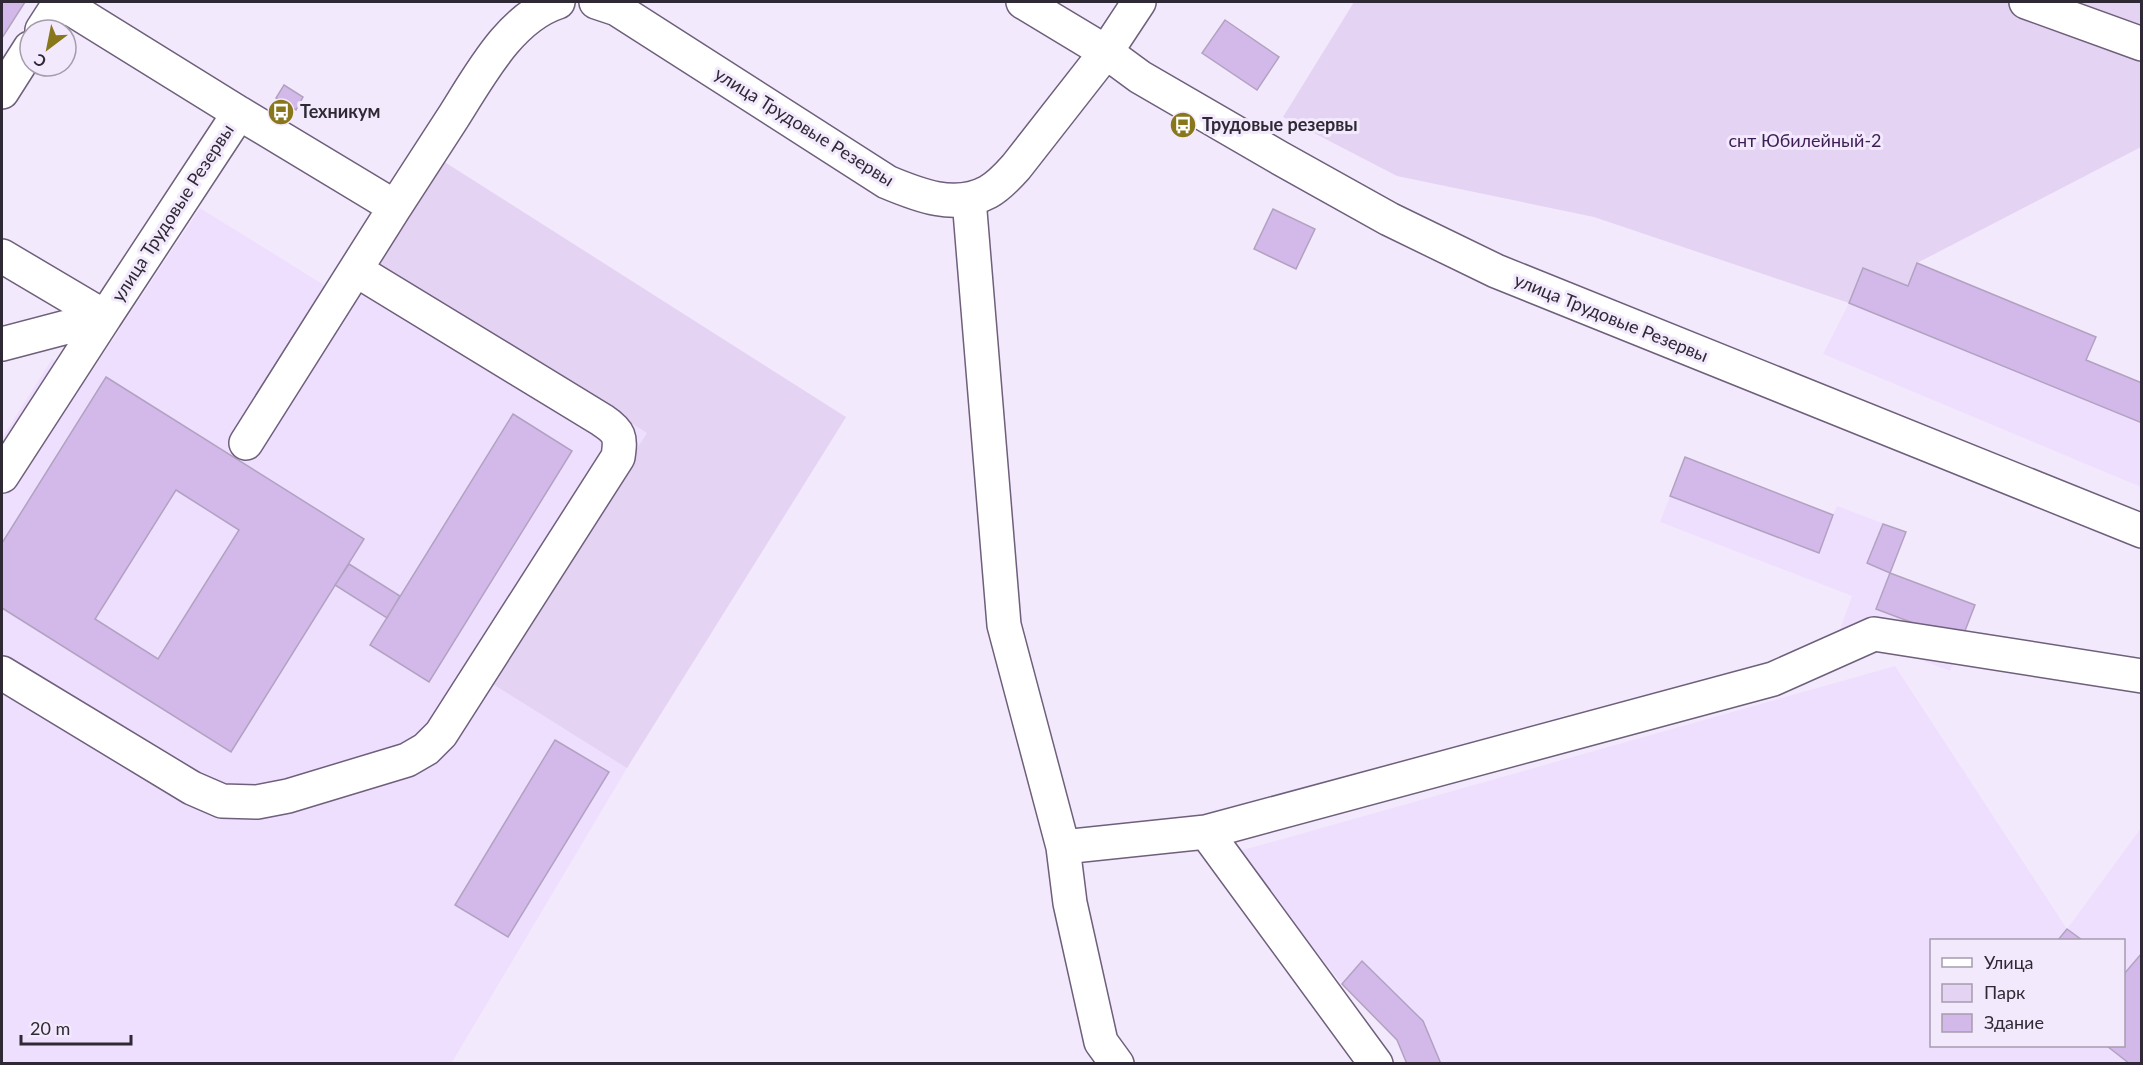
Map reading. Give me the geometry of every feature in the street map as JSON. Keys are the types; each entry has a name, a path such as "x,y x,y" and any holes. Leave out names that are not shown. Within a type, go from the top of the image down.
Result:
{"street":[{"path":"50,18 60,2 239,113"},
{"path":"246,443 395,207 503,42 534,13 558,2"},
{"name":"улица Трудовые Резервы","path":"596,2 617,9 887,182 928,197 949,201 969,199 988,192 1009,175 1106,52"},
{"name":"улица Трудовые Резервы","path":"1023,2 1106,52 1140,77 1278,158 1389,219 1496,271 2142,531"},
{"path":"1106,52 1138,2"},
{"path":"2026,2 2142,44"},
{"path":"2,92 18,67"},
{"name":"улица Трудовые Резервы","path":"2,256 105,317 239,113 395,207"},
{"path":"969,199 1004,625 1063,847 1070,903 1101,1042 1118,1064"},
{"path":"2,673 192,788 222,801 257,801 288,796 407,760 426,749 441,734 618,457 621,440 614,428 602,420 356,270"},
{"path":"2,344 105,317"},
{"path":"2,476 105,317"},
{"path":"1063,847 1206,832 1773,679 1874,634 2142,676"},
{"path":"1206,832 1376,1064"}],"shaded area":[{"path":"200,208 353,303 379,264 846,417 627,768 451,1064 2,1063 2,438 52,359 86,380"},
{"path":"1917,263 2096,337 2086,360 2141,383 2141,487 1823,354 1849,303 1863,268 1908,286"},
{"path":"1685,457 1833,514 1837,506 1906,532 1890,573 1975,605 1950,671 1840,629 1852,596 1660,522"},
{"path":"1895,666 2067,929 2141,828 2141,1063 1407,1063 1397,1040 1342,984 1236,852"}],"green space":[{"name":"снт Юбилейный-2","path":"1354,2 2141,2 2141,147 1917,263 1908,286 1863,268 1849,303 1594,217 1397,176 1283,117"},
{"path":"443,161 846,417 627,768 488,681 647,433 379,264"}],"building":[{"path":"2,2 25,2 2,38"},
{"path":"1225,20 1279,57 1257,90 1202,53"},
{"path":"284,85 303,97 296,110 276,98"},
{"path":"1273,209 1315,229 1296,269 1254,249"},
{"path":"1917,263 2096,337 2086,360 2142,383 2142,423 1849,303 1863,268 1908,286"},
{"path":"106,377 364,539 231,752 2,608 2,543","holes":["176,490 239,530 158,659 95,619"]},
{"path":"513,414 572,451 429,682 370,645"},
{"path":"1685,457 1833,515 1819,553 1670,496"},
{"path":"1883,524 1906,532 1890,573 1867,563"},
{"path":"349,564 400,596 387,618 335,585"},
{"path":"1890,573 1975,605 1961,641 1876,609"},
{"path":"555,740 609,772 508,937 455,905"},
{"path":"2067,929 2081,939 2059,939"},
{"path":"2142,953 2142,1064 2130,1064 2108,1047 2125,1047 2125,973"},
{"path":"1362,961 1423,1021 1441,1064 1407,1064 1397,1040 1342,984"}],"place":[{"name":"Техникум","path":"281,112"},
{"name":"Трудовые резервы","path":"1183,125"}]}
